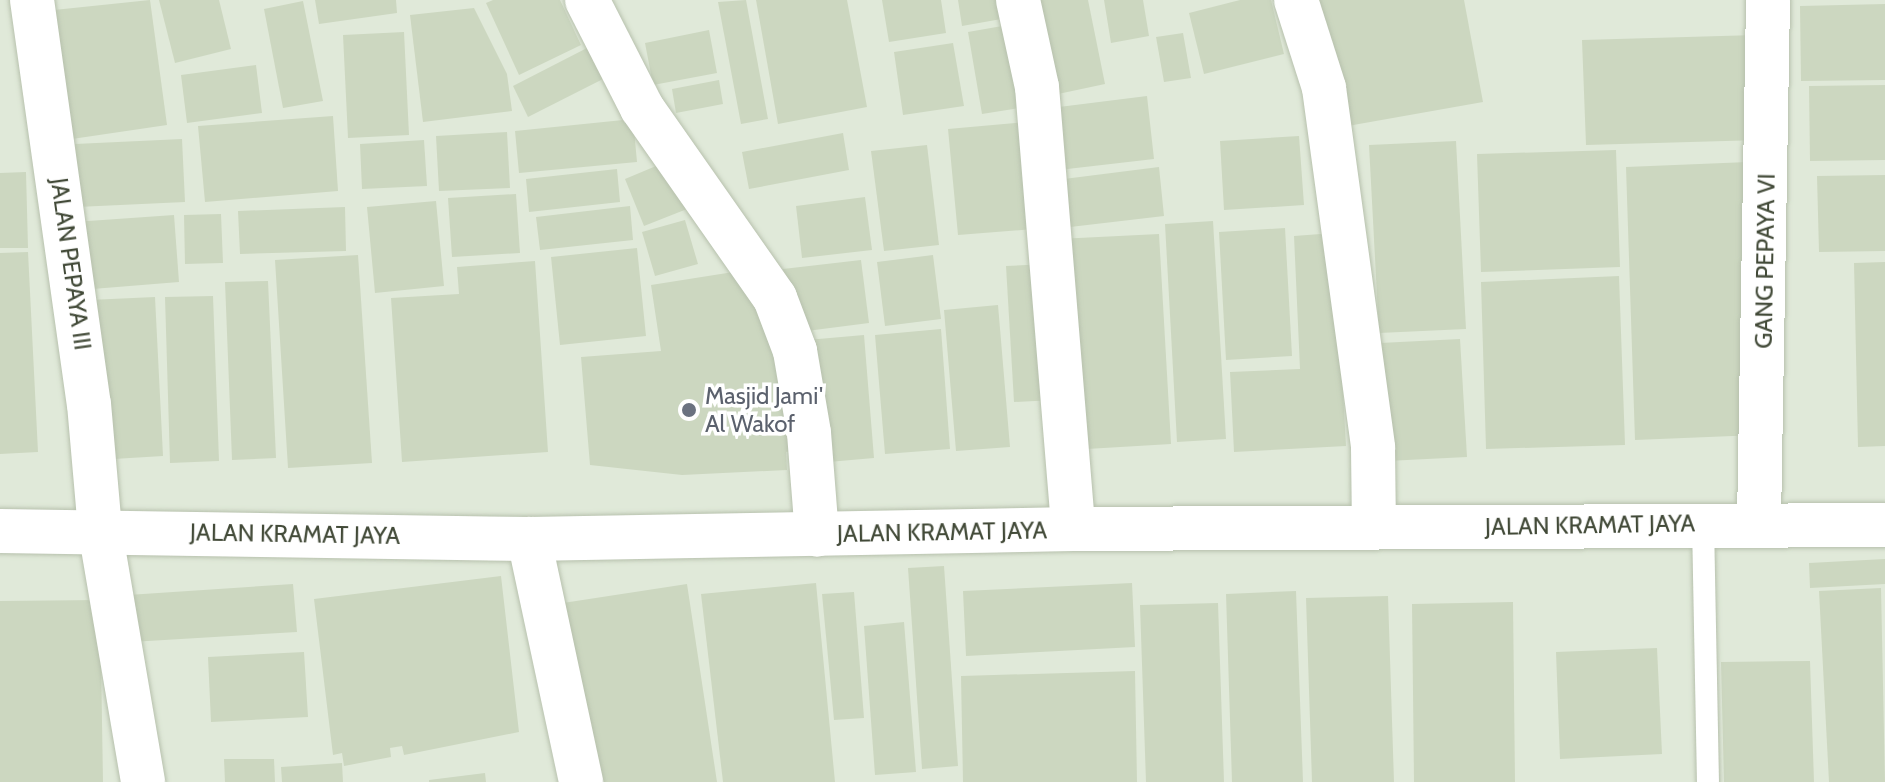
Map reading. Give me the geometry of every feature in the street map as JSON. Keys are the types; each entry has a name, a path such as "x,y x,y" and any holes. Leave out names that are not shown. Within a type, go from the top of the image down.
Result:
{"street":[{"name":"JALAN PEPAYA III","path":"32,0 89,404 100,530 143,782"},
{"path":"587,0 642,108 775,298 797,365 809,433 817,535"},
{"path":"1018,0 1037,87 1073,529"},
{"path":"1296,0 1324,88 1373,448 1374,527"},
{"name":"GANG PEPAYA VI","path":"1759,522 1768,0"},
{"name":"JALAN KRAMAT JAYA","path":"0,531 100,530 529,539 1073,529 1759,522 1885,525"},
{"path":"529,539 581,782"}],"lane":[{"path":"1703,523 1708,782"}],"shaded area":[{"path":"0,0 1885,0 1885,782 0,782"}],"building":[{"path":"150,0 167,125 72,139 54,10"},
{"path":"159,0 219,0 231,49 175,63"},
{"path":"315,0 396,0 397,13 319,24"},
{"path":"493,0 560,0 581,45 519,75 486,3"},
{"path":"746,0 768,119 741,124 718,2"},
{"path":"756,0 847,0 867,107 778,124"},
{"path":"882,0 941,0 946,33 889,42"},
{"path":"958,0 1004,0 1007,18 962,26"},
{"path":"1024,0 1088,0 1105,84 1044,97"},
{"path":"1104,0 1143,0 1149,36 1111,43"},
{"path":"1240,0 1271,0 1284,54 1204,74 1189,13"},
{"path":"1319,0 1464,0 1483,102 1342,127"},
{"path":"303,1 323,101 283,108 264,9"},
{"path":"1885,4 1885,80 1801,81 1800,6"},
{"path":"474,8 507,74 512,111 423,122 410,15"},
{"path":"1019,23 1032,106 982,114 968,32"},
{"path":"709,30 717,73 653,85 645,43"},
{"path":"404,32 409,135 348,138 343,35"},
{"path":"1183,33 1191,78 1164,82 1156,37"},
{"path":"1756,35 1760,140 1586,145 1582,40"},
{"path":"953,43 964,106 903,115 894,52"},
{"path":"587,48 603,79 528,117 513,86"},
{"path":"256,65 262,113 187,123 181,75"},
{"path":"719,80 723,104 676,113 672,89"},
{"path":"1885,85 1885,160 1810,161 1809,86"},
{"path":"1147,96 1154,159 1050,171 1043,109"},
{"path":"333,116 338,191 205,202 198,126"},
{"path":"633,119 637,162 519,173 515,131"},
{"path":"1026,122 1034,229 958,235 948,129"},
{"path":"507,132 510,188 439,191 436,136"},
{"path":"843,133 849,170 749,189 742,152"},
{"path":"1299,136 1304,205 1224,210 1220,141"},
{"path":"182,139 185,202 77,207 75,144"},
{"path":"424,140 427,186 362,189 360,144"},
{"path":"1456,141 1466,329 1379,333 1369,145"},
{"path":"927,145 939,245 884,251 871,151"},
{"path":"1616,150 1620,267 1481,272 1477,154"},
{"path":"668,161 687,209 644,226 625,179"},
{"path":"1748,162 1757,435 1635,440 1626,167"},
{"path":"1159,167 1164,216 1053,229 1048,181"},
{"path":"617,169 620,202 529,212 526,179"},
{"path":"26,172 28,248 0,248 0,173"},
{"path":"1885,175 1885,251 1819,252 1817,176"},
{"path":"516,194 520,253 452,257 448,198"},
{"path":"865,197 872,250 802,258 796,206"},
{"path":"436,201 444,286 375,293 367,207"},
{"path":"630,206 633,240 540,250 536,217"},
{"path":"345,207 346,251 240,254 238,211"},
{"path":"221,214 223,263 185,264 184,215"},
{"path":"174,215 179,282 80,290 74,222"},
{"path":"685,220 698,264 655,276 642,232"},
{"path":"1213,221 1226,439 1177,442 1165,224"},
{"path":"1285,228 1292,356 1226,360 1219,232"},
{"path":"1334,233 1346,446 1234,452 1230,372 1300,369 1294,236"},
{"path":"1159,234 1171,444 1070,450 1058,239"},
{"path":"637,248 646,336 560,345 551,257"},
{"path":"28,252 38,452 0,454 0,253"},
{"path":"358,255 372,463 288,468 275,260"},
{"path":"933,255 941,319 885,326 877,262"},
{"path":"861,260 869,323 791,333 783,269"},
{"path":"535,261 548,452 402,462 391,298 459,294 457,267"},
{"path":"1885,262 1885,446 1858,447 1854,263"},
{"path":"1046,264 1054,400 1014,402 1006,266"},
{"name":"Masjid Jami' Al Wakof","path":"746,270 786,369 798,450 786,452 787,470 682,475 590,465 581,357 661,351 651,285"},
{"path":"1619,276 1625,445 1486,449 1481,282"},
{"path":"268,281 276,458 232,460 225,282"},
{"path":"213,296 219,461 170,463 165,297"},
{"path":"155,297 163,456 97,460 89,300"},
{"path":"998,305 1010,447 956,451 944,310"},
{"path":"941,329 950,449 885,454 875,335"},
{"path":"864,335 874,458 817,463 807,340"},
{"path":"1460,339 1467,457 1387,461 1380,343"},
{"path":"1885,559 1885,584 1810,588 1809,563"},
{"path":"944,566 958,766 922,769 908,568"},
{"path":"501,576 519,732 404,755 402,746 390,748 391,757 344,766 342,753 333,755 314,599"},
{"path":"816,583 835,782 723,782 701,594"},
{"path":"1132,583 1135,647 966,656 963,591"},
{"path":"293,584 297,632 131,642 128,595"},
{"path":"687,584 717,782 590,782 563,603"},
{"path":"1881,588 1885,782 1829,782 1819,591"},
{"path":"1296,591 1303,782 1232,782 1226,594"},
{"path":"854,592 864,718 834,720 822,594"},
{"path":"1388,596 1394,782 1312,782 1306,598"},
{"path":"100,600 103,782 0,782 0,601"},
{"path":"1513,602 1515,782 1414,782 1412,604"},
{"path":"1218,603 1224,782 1146,782 1140,605"},
{"path":"904,622 916,772 875,775 864,626"},
{"path":"1657,648 1662,754 1560,759 1556,652"},
{"path":"304,652 308,717 211,722 208,657"},
{"path":"1810,661 1814,782 1724,782 1721,662"},
{"path":"1135,671 1137,782 963,782 961,676"},
{"path":"224,759 274,759 275,782 225,782"},
{"path":"342,763 343,782 282,782 281,767"},
{"path":"485,773 486,782 429,782 429,780"}],"place":[{"name":"Masjid Jami' Al Wakof","path":"689,410"}]}
